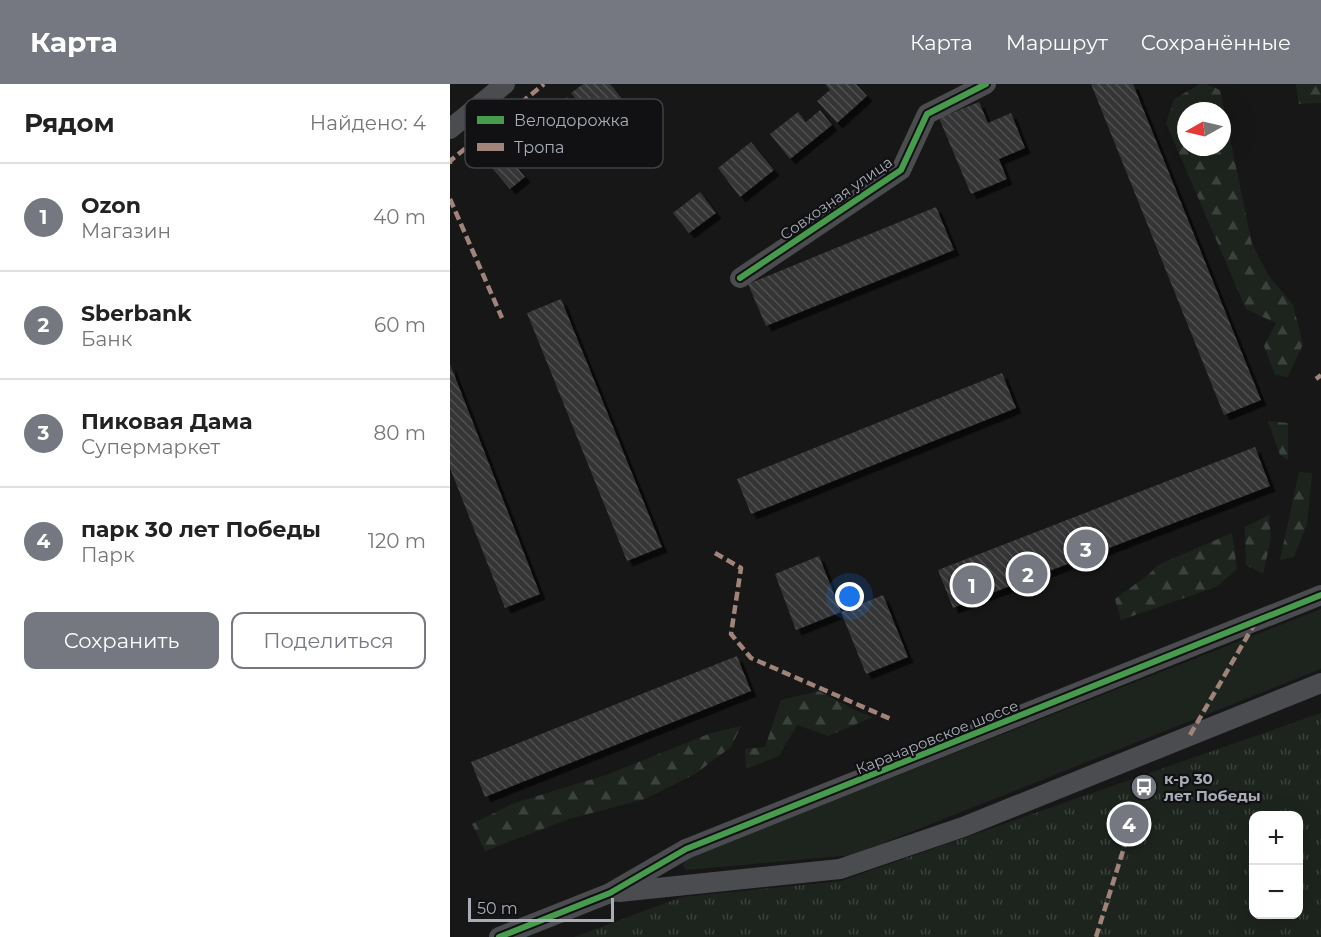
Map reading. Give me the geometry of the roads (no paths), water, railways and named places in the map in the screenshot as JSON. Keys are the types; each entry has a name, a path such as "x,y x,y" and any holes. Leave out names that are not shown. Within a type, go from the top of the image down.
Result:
{"street":[{"path":"487,99 506,84"},
{"name":"Совхозная улица","path":"740,278 901,170 927,114 986,84"},
{"path":"450,129 465,117"},
{"name":"Карачаровское шоссе","path":"499,937 610,893 686,849 1321,595"},
{"name":"Карачаровское шоссе","path":"610,893 840,869 963,827 1321,683"}],"place":[{"name":"Пиковая Дама","path":"1086,549"},
{"name":"Sberbank","path":"1028,574"},
{"name":"Ozon","path":"972,585"},
{"name":"к-р 30 лет Победы","path":"1144,787"},
{"name":"парк 30 лет Победы","path":"1129,824"}]}
